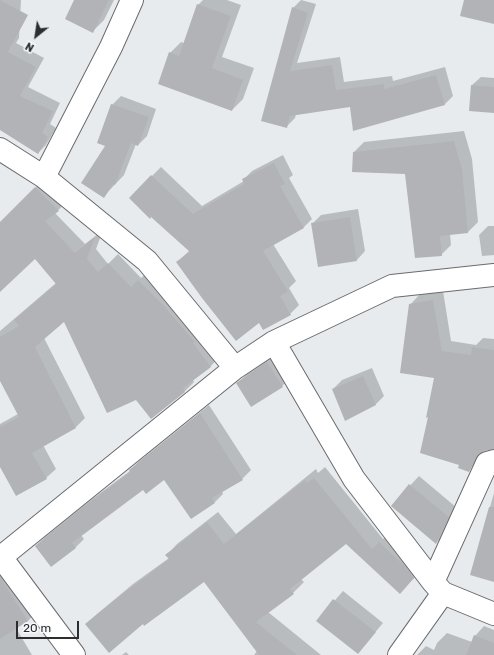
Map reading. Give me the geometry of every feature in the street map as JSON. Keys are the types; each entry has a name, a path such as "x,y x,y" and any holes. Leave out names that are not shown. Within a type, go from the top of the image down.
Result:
{"street":[{"path":"44,177 111,47 132,0"},
{"path":"0,149 44,177 147,262 235,368"},
{"path":"74,655 1,557 235,368 274,342 392,286 494,275"},
{"path":"274,342 354,479 438,587 494,614"},
{"path":"399,655 438,587 487,463 494,461"}],"building":[{"path":"0,0 28,15 8,52 36,67 20,96 53,111 42,133 48,137 38,154 0,130"},
{"path":"74,0 109,0 93,33 65,19"},
{"path":"464,0 494,0 494,24 460,16"},
{"path":"197,4 231,16 212,68 243,80 232,111 158,84 169,52 179,56"},
{"path":"292,7 308,13 290,71 332,65 336,90 384,84 384,89 436,75 445,105 353,131 350,107 290,116 287,128 261,121"},
{"path":"471,85 494,87 494,113 469,111"},
{"path":"111,104 149,117 138,146 131,143 115,185 113,184 104,198 81,183 105,146 97,143"},
{"path":"454,141 462,169 468,233 440,236 442,256 415,258 405,174 352,172 353,152"},
{"path":"274,163 285,184 280,186 304,228 263,251 288,291 280,296 291,315 263,330 259,323 236,341 176,262 190,252 151,217 150,219 129,198 151,175 193,214 244,184 242,179"},
{"path":"35,187 59,211 45,221 75,253 95,237 87,259 98,272 108,263 131,287 138,280 163,305 195,342 193,343 211,367 183,388 185,392 151,419 136,400 107,413 64,322 35,347 76,428 32,453 47,479 16,496 0,467 0,427 19,417 0,381 0,337 19,326 14,320 56,284 35,259 0,292 0,222"},
{"path":"350,217 357,261 318,267 311,223"},
{"path":"433,300 442,351 471,355 472,347 494,350 494,449 484,451 479,454 469,472 458,468 459,465 420,453 428,417 426,418 434,378 400,373 409,304"},
{"path":"267,362 283,387 251,407 236,383"},
{"path":"363,376 376,405 345,421 332,389"},
{"path":"200,413 243,480 212,498 215,503 191,519 164,480 146,494 143,490 72,543 76,548 51,567 35,546 130,472 129,470"},
{"path":"314,478 372,549 379,542 405,566 414,578 400,594 346,544 290,589 294,594 256,622 297,655 259,655 204,582 144,626 143,624 109,653 85,624 169,559 165,555 207,522 224,544 305,480 307,483"},
{"path":"409,484 449,517 436,544 391,506"},
{"path":"489,507 494,507 494,582 470,575"},
{"path":"0,577 28,621 0,639"},
{"path":"333,599 376,632 358,654 316,621"},
{"path":"474,635 494,643 494,655 466,655"}]}
